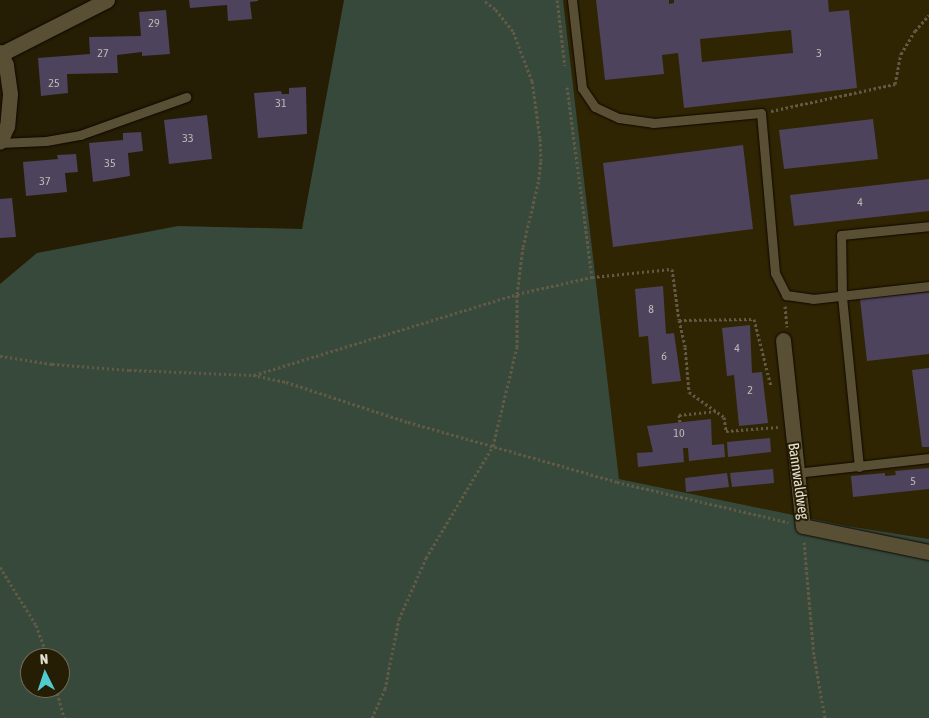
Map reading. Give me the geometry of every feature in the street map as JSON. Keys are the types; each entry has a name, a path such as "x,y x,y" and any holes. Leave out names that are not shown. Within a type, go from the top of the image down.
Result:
{"street":[{"path":"0,142 7,126 10,94 6,65 1,53 107,0"},
{"name":"Bannwaldweg","path":"783,340 783,426 796,473 803,526 929,552"}],"lane":[{"path":"572,0 582,88 595,107 619,118 654,123 760,113 774,273 786,295 813,299 929,286"},
{"path":"0,142 46,141 80,135 186,97"},
{"path":"859,467 842,296 841,235 929,226"},
{"path":"796,473 929,458"}],"path":[{"path":"372,718 385,689 399,619 426,558 493,446 517,347 517,294 523,247 541,161 537,110 532,81 513,30 495,9 483,0"},
{"path":"557,0 565,67"},
{"path":"760,113 894,84 901,54 915,31 929,15"},
{"path":"567,86 592,277"},
{"path":"253,375 517,294 592,277 672,269 685,347 689,392 724,417 726,431 783,426"},
{"path":"783,340 788,335 786,295"},
{"path":"679,320 754,319 772,390"},
{"path":"0,356 52,364 129,370 253,375 286,382 408,422 617,482 803,526 814,656 825,718"},
{"path":"680,422 679,415 716,410"},
{"path":"775,418 783,426"},
{"path":"0,567 36,625 44,648"},
{"path":"59,698 64,718"}],"shaded area":[{"path":"563,0 929,0 929,539 847,526 619,479"}],"green space":[{"path":"344,0 563,0 619,479 847,526 929,539 929,718 0,718 0,284 37,253 178,226 302,229"}],"building":[{"path":"189,0 258,1 250,2 252,19 228,21 227,5 190,8"},
{"path":"596,0 669,0 669,4 674,3 674,0 828,0 829,12 849,10 857,88 684,108 678,53 662,55 664,74 605,80","holes":["791,30 793,53 702,62 700,39"]},
{"path":"166,10 170,54 142,56 142,52 117,55 118,73 67,74 68,93 41,96 38,58 90,54 89,37 141,36 139,12"},
{"path":"306,87 307,134 258,138 254,93 281,91 282,94 289,94 289,88"},
{"path":"207,115 212,159 169,164 164,120"},
{"path":"873,119 878,159 784,169 779,130"},
{"path":"141,132 143,151 128,153 130,176 93,182 89,143 123,140 123,133"},
{"path":"743,145 753,229 613,247 603,163"},
{"path":"76,154 78,172 65,173 67,192 26,196 23,162 58,159 57,155"},
{"path":"929,179 929,211 794,226 790,195"},
{"path":"12,198 16,237 0,238 0,199"},
{"path":"663,286 666,334 674,333 681,381 652,384 648,336 639,337 635,289"},
{"path":"929,292 929,354 867,361 860,299"},
{"path":"750,325 752,373 762,372 768,423 739,426 734,375 727,376 722,328"},
{"path":"929,368 929,447 922,447 912,370"},
{"path":"711,419 712,445 724,444 725,457 689,461 688,448 683,448 684,462 638,467 637,453 653,452 647,426"},
{"path":"770,438 771,452 728,457 727,442"},
{"path":"929,468 929,489 853,497 851,476 885,473 885,476 896,475 895,471"},
{"path":"773,469 774,483 732,487 730,473"},
{"path":"727,473 729,487 686,492 685,478"}]}
